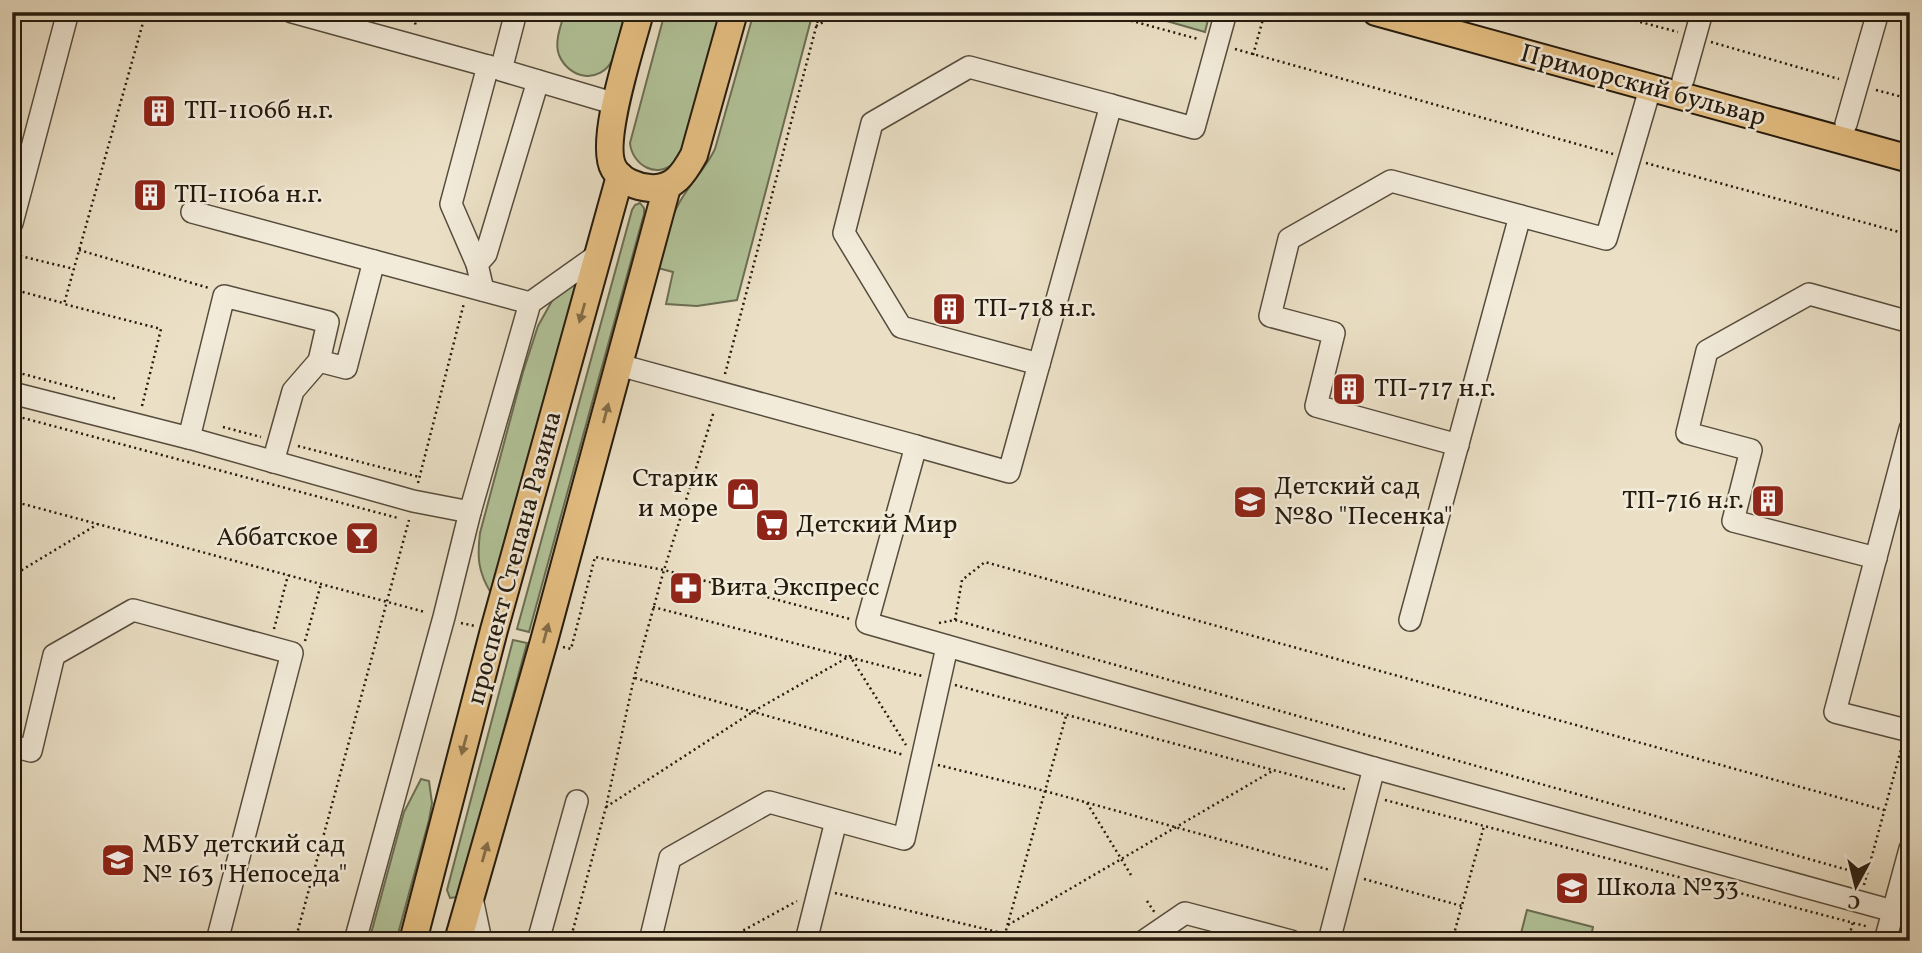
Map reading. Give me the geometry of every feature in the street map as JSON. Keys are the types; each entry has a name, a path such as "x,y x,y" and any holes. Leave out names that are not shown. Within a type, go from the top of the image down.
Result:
{"main road":[{"path":"640,12 616,104 608,141 609,155 613,168 631,184 651,188 667,187"},
{"name":"проспект Степана Разина","path":"458,941 544,641 667,187 684,175 694,155 734,12"},
{"name":"Приморский бульвар","path":"1376,12 1910,159"},
{"path":"1437,12 1910,142"},
{"name":"проспект Степана Разина","path":"413,941 494,630 620,176"},
{"path":"427,889 439,903 450,906 472,898"}],"street":[{"path":"12,223 68,12"},
{"path":"292,12 616,104"},
{"path":"476,288 477,264 451,204 516,12"},
{"path":"1039,364 901,327 844,233 872,123 970,67 1194,128 1226,12"},
{"path":"1684,80 1702,12"},
{"path":"1846,124 1878,12"},
{"path":"477,264 486,254 538,81"},
{"path":"1458,445 1315,406 1334,333 1270,316 1289,239 1391,181 1606,239 1650,89"},
{"path":"620,365 1009,472 1111,105"},
{"path":"192,212 530,303"},
{"path":"1410,620 1520,216"},
{"path":"355,941 470,512 530,303 599,254"},
{"path":"318,361 346,368 374,261"},
{"path":"1876,558 1733,522 1751,450 1687,433 1707,351 1810,294 1910,322"},
{"path":"192,429 224,296 328,323 318,361 293,391 276,452"},
{"path":"12,393 192,429 276,452 411,511 470,512"},
{"path":"1908,731 1835,712 1910,429"},
{"path":"916,446 867,623 1374,768 1859,902 1888,928 1910,849"},
{"path":"12,747 31,751 54,655 133,610 292,653 217,941"},
{"path":"650,941 670,858 769,802 904,839 918,759 947,647"},
{"path":"1329,941 1374,768"},
{"path":"538,941 577,801"},
{"path":"806,941 836,821"},
{"path":"472,898 481,941"},
{"path":"1144,941 1185,913 1244,935 1292,941"}],"path":[{"path":"64,304 146,12"},
{"path":"570,941 606,807 634,678 653,607 720,393 820,12"},
{"path":"816,26 841,12"},
{"path":"1099,12 1910,235"},
{"path":"1253,55 1265,12"},
{"path":"1603,12 1910,99"},
{"path":"79,250 204,285 224,296"},
{"path":"295,941 419,477 476,288"},
{"path":"12,289 161,329 141,405 154,409"},
{"path":"12,370 128,402"},
{"path":"12,415 411,511"},
{"path":"192,429 276,452 419,477"},
{"path":"12,501 387,601"},
{"path":"12,576 98,524"},
{"path":"544,641 570,649 595,558 664,570 867,623"},
{"path":"955,620 962,580 985,562 1884,810"},
{"path":"271,641 288,575"},
{"path":"653,607 850,656 1066,716 1853,923 1888,928"},
{"path":"928,626 955,620 1866,875"},
{"path":"463,623 494,630"},
{"path":"606,807 754,711 850,656"},
{"path":"850,656 918,759"},
{"path":"634,678 918,759 1045,791 1462,906"},
{"path":"1003,941 1066,716"},
{"path":"1848,941 1908,731"},
{"path":"1008,925 1274,770"},
{"path":"1087,803 1131,875"},
{"path":"1452,941 1484,825"},
{"path":"724,941 819,889 1006,933"}],"green space":[{"path":"565,12 626,12 613,59 600,73 585,76 577,74 559,55 557,45"},
{"path":"665,12 721,12 685,147 668,167 653,170 646,168 635,158 630,143"},
{"path":"754,12 813,12 737,300 697,306 666,304 673,272 658,268 668,231 679,203 715,149"},
{"path":"1135,12 1210,12 1205,32"},
{"path":"640,203 644,214 529,632 517,629 632,210"},
{"path":"575,283 491,593 483,578 480,564 480,533 523,372 538,326 557,292"},
{"path":"513,640 527,643 460,893 457,897 450,898 447,890"},
{"path":"421,779 429,781 432,803 396,941 369,941 404,812"},
{"path":"1527,910 1593,927 1590,941 1519,941"}],"place":[{"name":"ТП-1106б н.г.","path":"159,111"},
{"name":"ТП-1106а н.г.","path":"150,195"},
{"name":"ТП-718 н.г.","path":"949,309"},
{"name":"ТП-717 н.г.","path":"1349,389"},
{"name":"Старик и море","path":"743,494"},
{"name":"ТП-716 н.г.","path":"1768,501"},
{"name":"Детский сад №80 \"Песенка\"","path":"1250,502"},
{"name":"Детский Мир","path":"772,525"},
{"name":"Аббатское","path":"362,538"},
{"name":"Вита Экспресс","path":"686,588"},
{"name":"МБУ детский сад № 163 \"Непоседа\"","path":"118,860"},
{"name":"Школа №33","path":"1572,888"}]}
